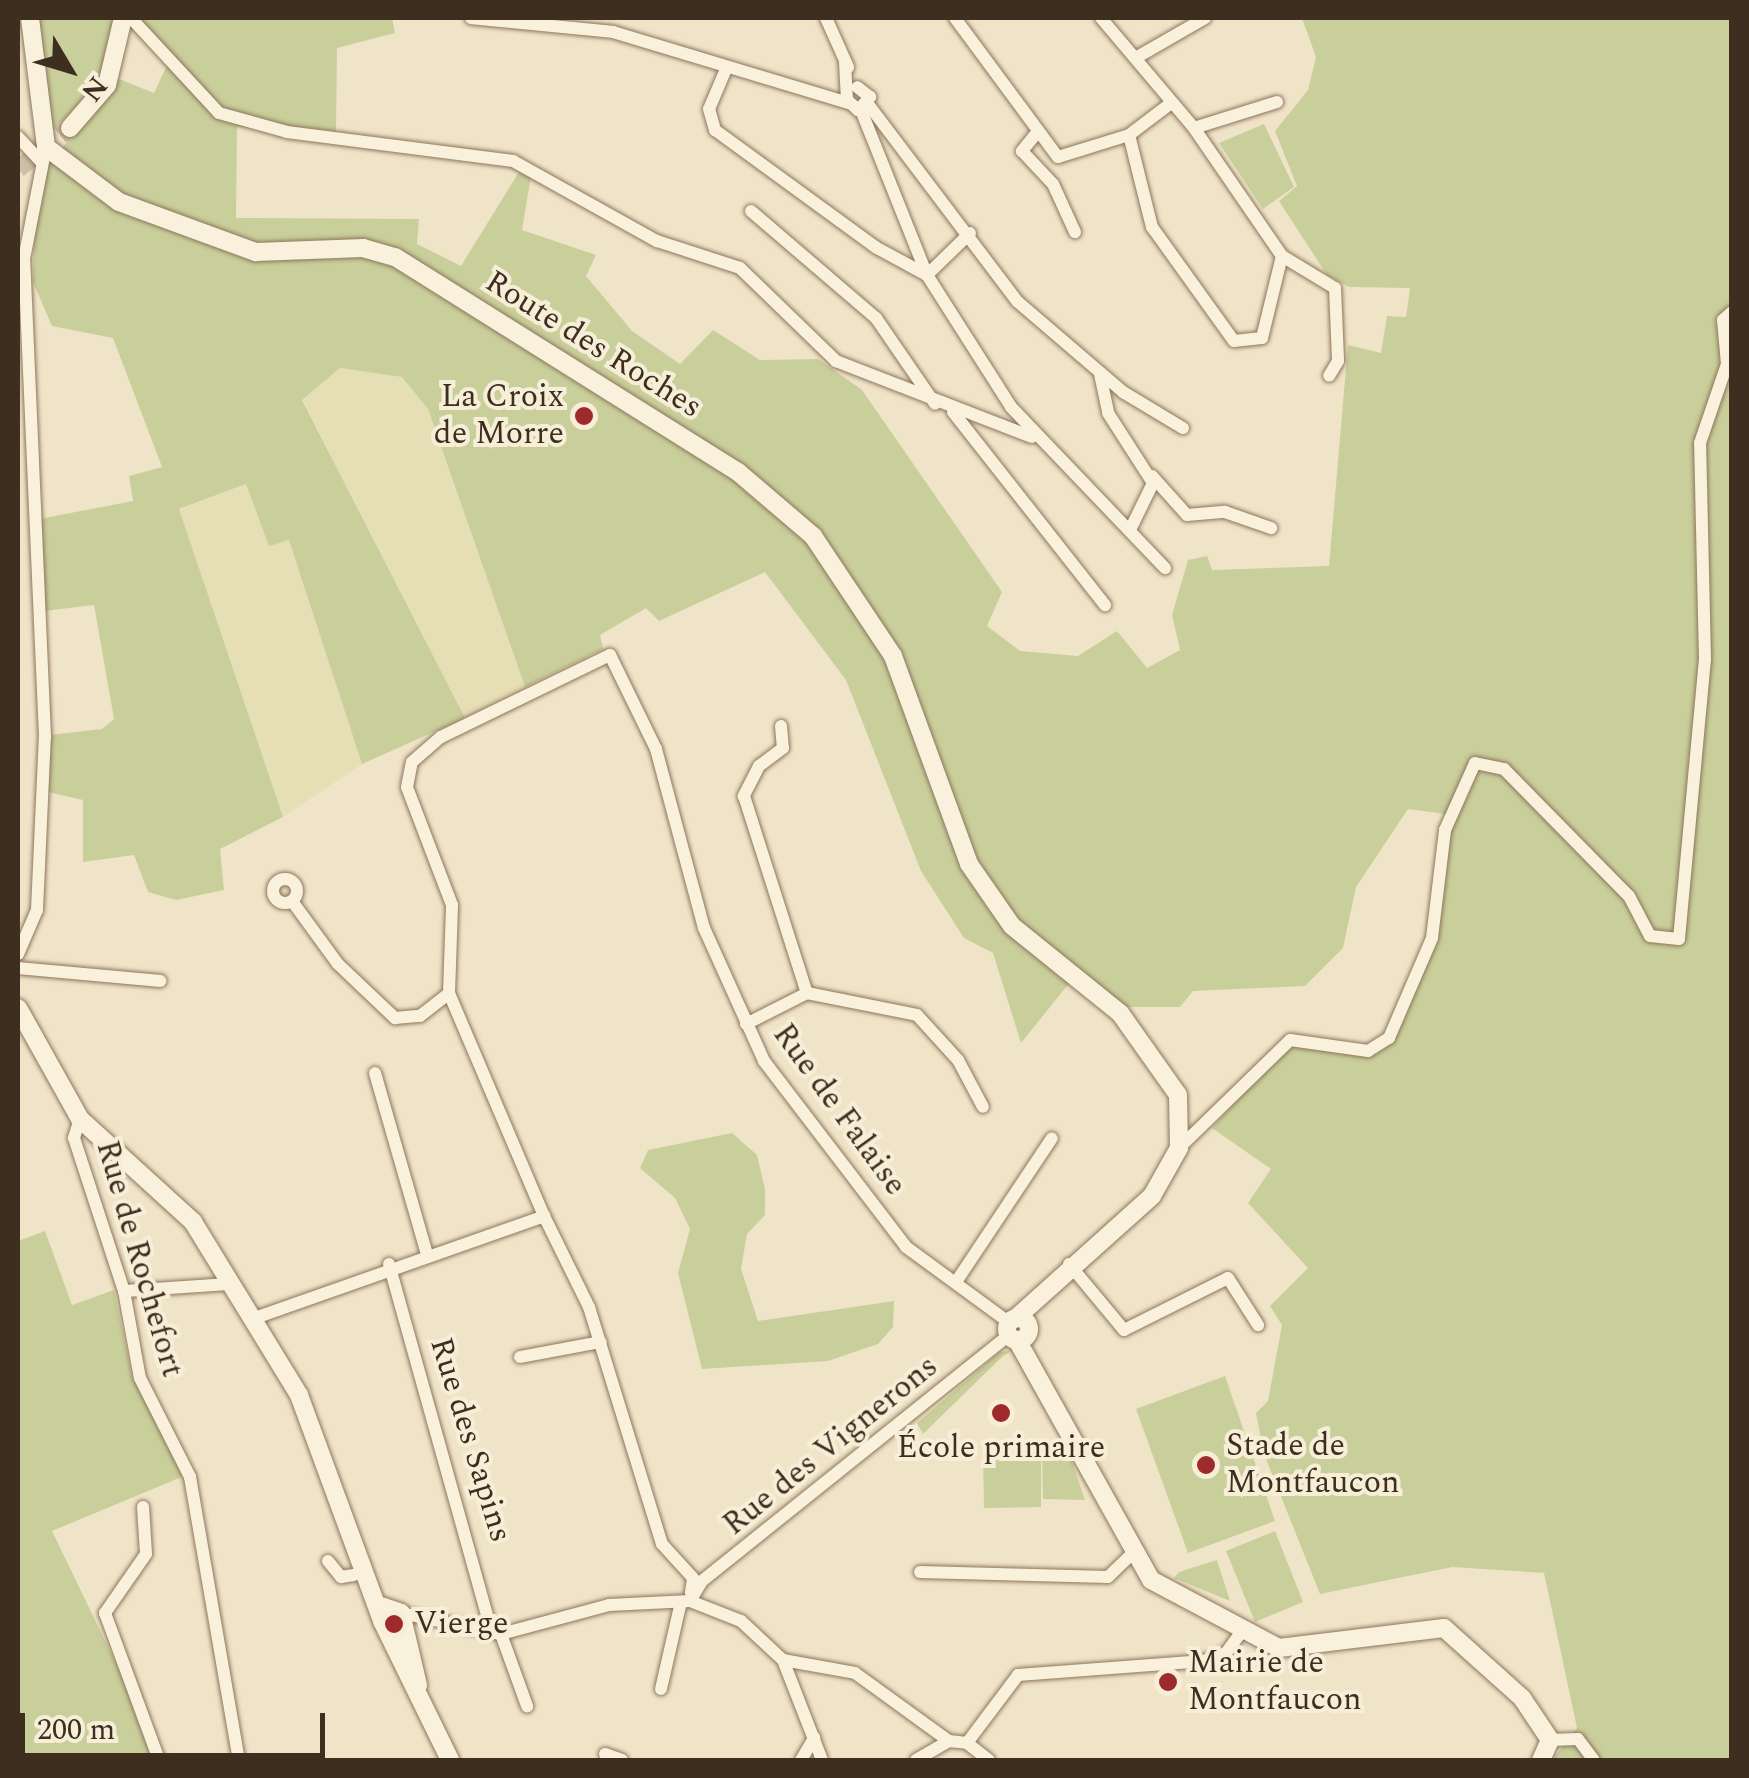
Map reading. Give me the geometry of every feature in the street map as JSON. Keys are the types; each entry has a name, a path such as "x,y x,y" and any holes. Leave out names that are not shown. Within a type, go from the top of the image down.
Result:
{"street":[{"path":"18,954 37,910 44,738 24,259 44,155 30,18"},
{"path":"70,128 107,85 122,46 123,18"},
{"path":"131,18 147,42 197,97 244,123 512,161 657,242 740,268 836,361 952,412 1032,437"},
{"path":"471,18 528,18 857,99 970,233 1018,302 1100,374 1183,428"},
{"path":"826,18 927,274 1032,437 1165,568"},
{"path":"955,18 1035,135 1058,156 1129,135 1167,106"},
{"path":"1101,18 1139,56 1167,106 1194,128 1282,256 1335,288 1338,362 1329,376"},
{"path":"1139,56 1205,18"},
{"path":"122,46 147,42"},
{"path":"726,69 708,109 716,130 927,274"},
{"path":"1194,128 1276,102"},
{"path":"1035,135 1022,151 1053,184 1075,232"},
{"path":"1129,135 1152,227 1234,342 1262,338 1282,256"},
{"path":"18,137 44,155"},
{"name":"Route des Roches","path":"44,155 119,202 244,248 395,257 777,500 821,546 893,656 969,864 1012,926 1120,1014 1168,1072 1179,1148"},
{"path":"751,211 876,318 937,406"},
{"path":"927,274 970,233"},
{"path":"1550,1740 1508,1683 1444,1628 1279,1648 1242,1632 1150,1580 1130,1554 1046,1378 1018,1329 1046,1285 1136,1214 1179,1148 1290,1040 1368,1051 1389,1038 1432,938 1445,830 1475,764 1504,769 1629,896 1657,942 1679,939 1705,660 1700,443 1727,364 1727,316"},
{"path":"1100,374 1116,428 1187,516 1225,512 1271,528"},
{"path":"993,427 1011,407"},
{"path":"952,412 1105,605"},
{"path":"1130,530 1151,495 1150,474"},
{"name":"Rue de Falaise","path":"449,993 452,905 407,787 412,762 441,737 610,654 656,749 704,928 746,1024 906,1247 958,1279 1018,1329"},
{"path":"781,726 783,748 759,766 744,796 807,993"},
{"path":"292,901 338,964 394,1018 409,1021 449,993 601,1342 662,1544 693,1578 661,1688"},
{"path":"18,968 160,982"},
{"path":"746,1024 807,993 917,1015 958,1060 983,1106"},
{"path":"18,1008 80,1119 193,1222 298,1395 426,1717 450,1760"},
{"path":"375,1074 427,1254"},
{"name":"Rue de Rochefort","path":"80,1119 74,1138 124,1291 140,1378 190,1477 240,1760"},
{"path":"958,1279 1052,1138"},
{"path":"252,1319 389,1264 544,1216"},
{"name":"Rue des Sapins","path":"389,1264 496,1634 527,1706"},
{"path":"1070,1264 1124,1330 1228,1278 1258,1325"},
{"path":"124,1291 230,1284"},
{"name":"Rue des Vignerons","path":"685,1601 702,1580 1018,1329"},
{"path":"520,1358 601,1342"},
{"path":"143,1507 146,1554 105,1613 160,1760"},
{"path":"920,1572 1108,1576 1130,1554"},
{"path":"328,1561 342,1577 354,1575"},
{"path":"381,1606 401,1614 496,1634 609,1605 685,1601 741,1621 783,1660 822,1760"},
{"path":"401,1614 426,1717"},
{"path":"967,1743 1018,1675 1204,1661 1226,1654 1242,1632"},
{"path":"783,1660 855,1673 949,1741 967,1743 989,1760"},
{"path":"801,1760 814,1738"},
{"path":"1550,1740 1578,1739 1594,1760"},
{"path":"1541,1760 1550,1740"},
{"path":"916,1760 949,1741"},
{"path":"605,1754 622,1760"}],"shaded area":[{"path":"340,368 402,377 428,409 525,687 465,718 302,399"},
{"path":"247,484 269,545 289,539 362,764 283,817 179,510"}],"green space":[{"path":"18,18 114,18 110,70 52,132 45,55 28,61"},
{"path":"138,18 392,18 395,33 337,48 336,132 237,127 236,218 419,219 417,244 461,266 519,172 531,176 522,230 596,255 586,276 632,331 680,364 713,330 760,360 818,359 862,390 1002,592 987,626 1020,651 1078,656 1117,631 1147,668 1180,650 1172,615 1188,560 1207,556 1212,570 1329,566 1348,345 1381,353 1387,316 1406,317 1410,288 1349,287 1327,275 1279,201 1297,186 1275,131 1308,90 1316,57 1302,18 1731,18 1731,1760 1552,1760 1577,1728 1544,1573 1452,1567 1320,1594 1264,1454 1256,1413 1268,1401 1282,1325 1270,1306 1308,1268 1248,1203 1271,1169 1212,1128 1270,1062 1304,1040 1356,1056 1377,1054 1390,1040 1437,933 1452,815 1408,809 1356,887 1343,948 1305,986 1193,991 1180,1007 1124,1007 1079,971 1021,1043 993,953 964,938 921,871 846,680 765,572 659,621 646,608 600,635 603,649 525,687 428,409 402,377 340,368 302,400 465,718 362,764 289,540 269,546 246,484 179,509 283,817 220,849 224,890 176,900 148,892 134,855 83,862 83,800 48,792 49,735 102,729 114,719 94,605 44,611 39,519 133,501 129,476 162,467 113,338 52,326 33,282 35,215 49,164 119,79 154,93 169,61"},
{"path":"1264,124 1294,187 1263,209 1219,143"},
{"path":"732,1133 757,1155 765,1189 765,1215 747,1234 741,1269 758,1321 894,1301 893,1327 878,1344 828,1361 702,1369 678,1273 690,1229 675,1198 640,1168 648,1150"},
{"path":"45,1231 72,1305 114,1290 132,1377 184,1476 52,1531 139,1711 151,1760 18,1760 18,1241"},
{"path":"1013,1350 923,1434 917,1423 1000,1352"},
{"name":"Stade de Montfaucon","path":"1225,1376 1275,1521 1188,1553 1136,1409"},
{"path":"1069,1453 1085,1500 1043,1499 1042,1456"},
{"path":"983,1455 1041,1455 1041,1507 984,1508"},
{"path":"1275,1531 1303,1602 1255,1622 1226,1551"},
{"path":"1217,1560 1230,1601 1174,1578 1179,1572"}],"tunnel":[{"path":"18,169 70,128"}],"place":[{"name":"La Croix de Morre","path":"584,416"},
{"name":"École primaire","path":"1001,1413"},
{"name":"Stade de Montfaucon","path":"1206,1465"},
{"name":"Vierge","path":"394,1624"},
{"name":"Mairie de Montfaucon","path":"1168,1682"}]}
